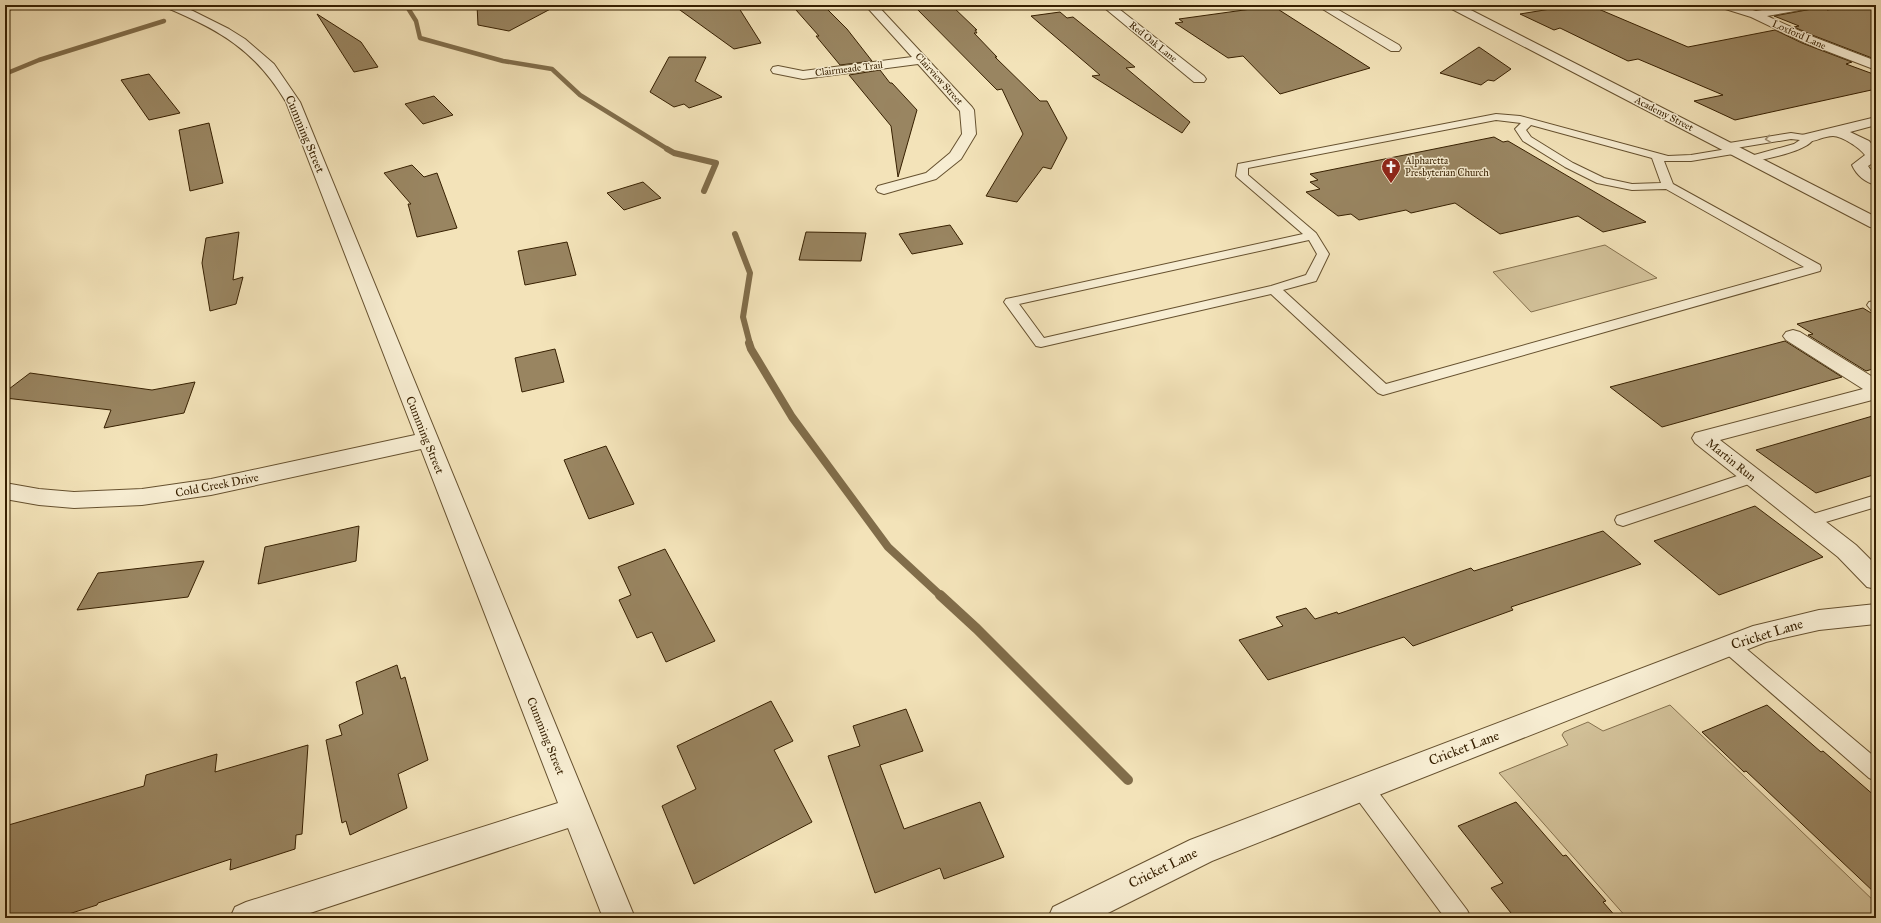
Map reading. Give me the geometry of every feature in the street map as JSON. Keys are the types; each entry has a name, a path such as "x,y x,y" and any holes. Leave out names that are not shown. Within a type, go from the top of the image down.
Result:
{"street":[{"path":"5,8 14,5"},
{"name":"Cumming Street","path":"169,5 216,26 244,43 270,67 283,84 293,102 619,918"},
{"name":"Clairview Street","path":"871,5 967,110 969,134 956,156 931,176 884,189"},
{"name":"Red Oak Lane","path":"1107,5 1199,80"},
{"path":"1322,5 1394,48"},
{"name":"Academy Street","path":"1452,5 1876,223"},
{"name":"Loxford Lane","path":"1723,5 1755,15 1807,39 1876,66"},
{"path":"1755,15 1812,5"},
{"name":"Clairmeade Trail","path":"778,70 803,75 921,60"},
{"path":"1807,138 1876,121"},
{"path":"1836,131 1864,144 1874,156 1860,165 1863,172 1876,180"},
{"path":"1793,336 1876,388"},
{"name":"Martin Run","path":"1876,392 1703,438 1847,551 1876,580"},
{"name":"Cold Creek Drive","path":"5,491 32,497 68,501 150,498 213,487 427,440"},
{"name":"Cricket Lane","path":"1064,918 1201,850 1762,633 1800,623 1852,615 1876,614"},
{"path":"246,918 576,811"}],"lane":[{"path":"1312,236 1011,302 1041,343 1274,289 1311,278 1323,254 1312,236 1242,176 1242,166 1496,116 1528,122 1668,160 1691,158 1791,136 1807,138 1807,141 1798,146 1751,159"},
{"path":"1274,289 1384,390 1815,268 1668,186 1632,187 1601,181 1569,165 1527,139 1520,129 1528,122"},
{"path":"1657,157 1668,186"},
{"path":"1623,520 1752,476"},
{"path":"1809,521 1876,501"},
{"path":"1730,646 1876,771"},
{"path":"1362,788 1459,918"}],"shaded area":[{"path":"1605,245 1657,278 1531,312 1493,272"},
{"path":"1670,705 1876,903 1876,918 1627,918 1499,773 1568,745 1562,735 1564,732 1588,722 1603,731"}],"building":[{"path":"477,5 558,5 509,31 478,25"},
{"path":"673,5 737,5 761,43 734,49"},
{"path":"913,5 951,5 977,30 975,30 977,33 974,33 997,57 995,57 1040,101 1047,101 1067,138 1051,169 1043,167 1017,202 986,196 1023,134 1002,89 997,90"},
{"path":"1575,5 1589,5 1688,47 1775,30 1802,43 1852,62 1846,64 1876,75 1876,89 1735,120 1694,101 1723,95 1638,59 1628,61 1560,28 1554,30 1520,14"},
{"path":"1750,5 1783,5 1756,9 1750,7"},
{"path":"1819,5 1827,5 1827,10 1858,5 1876,5 1876,57 1872,58 1812,35 1794,27 1799,26 1774,16 1812,9"},
{"path":"824,6 847,29 872,61 840,65 816,36 819,36 796,10"},
{"path":"1273,6 1370,68 1280,94 1243,56 1228,58 1175,23 1183,22 1179,19"},
{"path":"1060,12 1067,18 1073,17 1135,67 1126,68 1190,122 1182,133 1092,76 1100,75 1031,16"},
{"path":"317,14 361,42 378,67 354,72"},
{"path":"1479,47 1511,69 1494,81 1488,80 1481,85 1440,73"},
{"path":"669,57 706,57 695,81 722,97 689,108 684,104 674,107 650,92"},
{"path":"880,70 890,83 892,83 917,110 898,177 891,126 849,75"},
{"path":"149,74 180,113 149,120 121,80"},
{"path":"434,96 453,115 423,124 405,104"},
{"path":"209,123 223,183 190,191 179,130"},
{"name":"Alpharetta Presbyterian Church","path":"1494,137 1503,142 1508,141 1646,222 1603,232 1578,216 1500,234 1455,203 1411,213 1406,210 1359,220 1351,214 1338,216 1306,192 1320,189 1310,182 1318,180 1310,174"},
{"path":"412,165 424,177 437,173 457,228 417,237 408,204 411,204 384,173"},
{"path":"643,182 661,198 624,210 607,193"},
{"path":"950,225 963,244 912,254 899,234"},
{"path":"239,232 233,280 243,277 236,304 210,311 202,263 206,238"},
{"path":"806,232 866,233 861,261 799,260"},
{"path":"567,242 576,275 525,285 518,251"},
{"path":"1863,308 1876,316 1876,368 1866,371 1808,335 1813,334 1797,324"},
{"path":"1785,341 1842,377 1662,427 1610,387"},
{"path":"555,349 564,382 522,392 515,358"},
{"path":"30,373 152,390 195,382 184,413 104,428 111,410 5,398 5,392"},
{"path":"1876,415 1876,474 1816,493 1756,450"},
{"path":"606,446 634,504 589,519 564,460"},
{"path":"1755,506 1823,557 1719,595 1654,541"},
{"path":"359,526 356,561 258,584 265,547"},
{"path":"1603,531 1641,564 1511,607 1513,610 1413,646 1404,637 1268,680 1239,640 1283,626 1276,617 1306,608 1315,619 1337,612 1338,614 1471,568 1474,571"},
{"path":"665,549 715,641 666,662 652,632 637,638 619,600 631,595 618,567"},
{"path":"204,561 188,597 77,610 98,573"},
{"path":"397,665 401,679 405,677 428,760 398,774 407,808 350,835 346,821 342,823 326,740 342,735 339,725 363,714 356,682"},
{"path":"771,701 793,741 774,750 812,822 694,884 662,806 696,789 677,746"},
{"path":"1767,705 1876,797 1876,894 1746,771 1744,772 1702,732"},
{"path":"906,709 923,751 880,765 904,829 980,802 1004,857 944,879 940,868 875,893 828,756 860,746 853,726"},
{"path":"308,745 302,834 296,835 295,849 230,870 231,859 56,918 5,918 5,826 144,786 146,775 217,754 215,772"},
{"path":"1516,802 1563,856 1566,855 1606,901 1603,902 1617,918 1515,918 1491,888 1503,883 1458,826"}],"waterway":[{"path":"406,5 416,21 420,38 503,61 552,69 580,95 669,150"},
{"path":"5,74 39,60 164,21"},
{"path":"667,149 674,153 716,163 704,191"},
{"path":"735,234 750,273 743,317 750,344"},
{"path":"749,343 751,349 792,417 888,547 941,596"},
{"path":"940,595 977,629 1128,780"}],"place":[{"name":"Alpharetta Presbyterian Church","path":"1391,184"}]}
